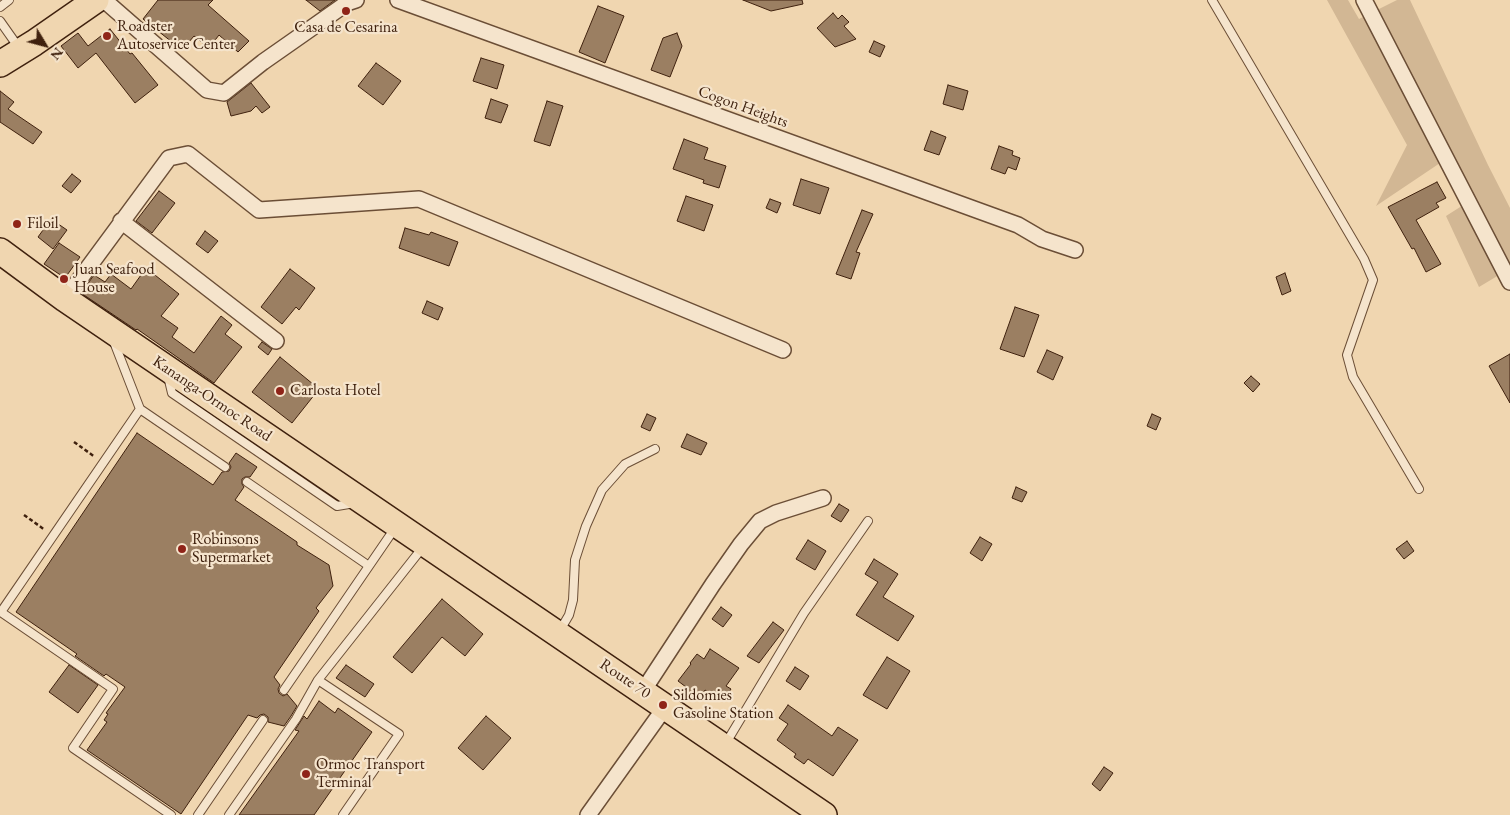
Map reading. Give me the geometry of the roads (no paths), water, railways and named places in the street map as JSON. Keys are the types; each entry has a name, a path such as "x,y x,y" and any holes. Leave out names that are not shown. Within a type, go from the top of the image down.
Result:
{"highway":[{"path":"6,61 96,0"},
{"name":"Kananga-Ormoc Road","path":"0,251 65,299 426,544"},
{"name":"Route 70","path":"426,544 824,815"}],"street":[{"path":"104,0 207,90 224,93 295,39 347,3 356,0"},
{"name":"Cogon Heights","path":"398,0 1018,225 1042,239 1075,250"},
{"path":"1364,0 1510,282"},
{"path":"65,299 169,158 188,154 259,210 419,200 783,350"},
{"path":"121,221 276,341"},
{"path":"643,691 713,584 760,521 776,513 823,498"},
{"path":"588,815 666,706"}],"lane":[{"path":"0,7 9,0"},
{"path":"1212,0 1364,259 1372,280 1347,355 1353,377 1419,489"},
{"path":"0,21 6,61"},
{"path":"110,329 140,409 226,467"},
{"path":"140,409 1,612 113,689 73,748 171,815"},
{"path":"558,633 569,615 574,600 575,560 586,526 602,490 625,464 655,449"},
{"path":"247,482 369,566"},
{"path":"724,747 804,613 868,521"},
{"path":"284,690 398,524"},
{"path":"229,815 296,719 318,680 426,544"},
{"path":"318,680 399,734 343,815"},
{"path":"198,815 264,720"}],"place":[{"name":"Casa de Cesarina","path":"346,11"},
{"name":"Roadster Autoservice Center","path":"107,36"},
{"name":"Filoil","path":"17,224"},
{"name":"Juan Seafood House","path":"64,279"},
{"name":"Carlosta Hotel","path":"280,391"},
{"name":"Robinsons Supermarket","path":"182,549"},
{"name":"Sildomies Gasoline Station","path":"663,705"},
{"name":"Ormoc Transport Terminal","path":"306,774"}]}
